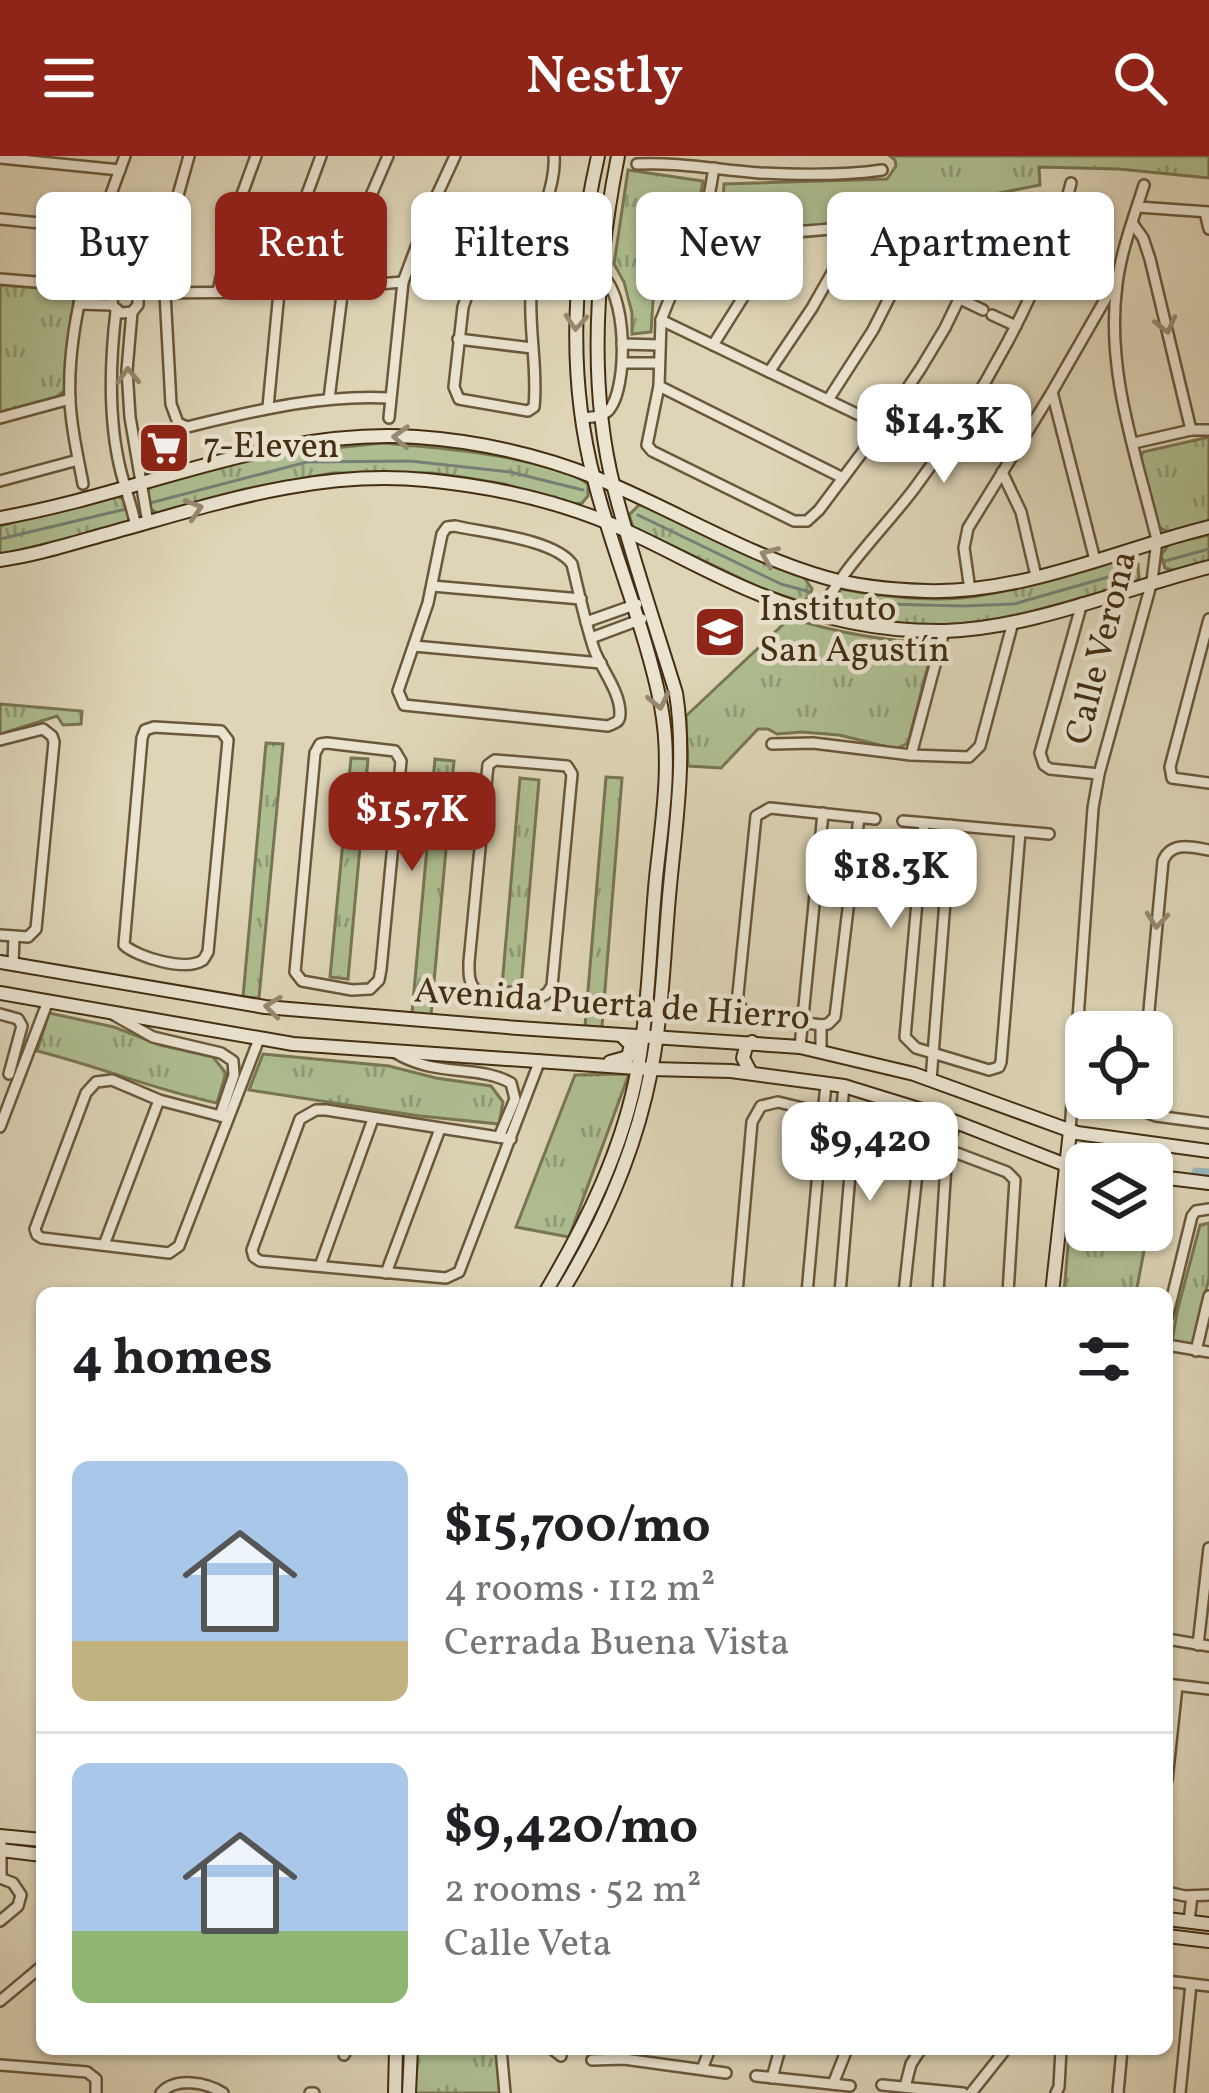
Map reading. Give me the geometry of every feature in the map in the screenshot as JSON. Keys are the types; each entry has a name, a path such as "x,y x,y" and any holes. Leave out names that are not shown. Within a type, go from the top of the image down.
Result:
{"street":[{"path":"112,192 124,156"},
{"path":"179,192 189,156"},
{"path":"243,192 256,156"},
{"path":"308,192 321,156"},
{"path":"372,192 388,156"},
{"path":"389,418 404,283 454,156"},
{"path":"548,192 554,156"},
{"path":"0,158 120,170"},
{"path":"591,192 597,160 617,162 612,193"},
{"path":"637,164 802,174 882,170"},
{"path":"710,192 714,168"},
{"path":"819,615 838,581 937,458 1016,326 1071,183"},
{"name":"Calle Verona","path":"1070,1131 1090,834 1100,774 1152,581 1157,540 1118,380 1113,340 1117,279 1144,185"},
{"path":"1138,207 1207,212 1209,229"},
{"path":"0,219 36,223"},
{"path":"1133,224 1150,259 1191,430"},
{"path":"0,279 36,282"},
{"path":"970,590 964,537 1117,279"},
{"path":"770,372 827,282"},
{"path":"387,284 404,283"},
{"path":"580,418 602,416 613,406 623,363 612,291"},
{"path":"81,300 70,399 83,484"},
{"path":"114,300 114,418 122,472 134,486"},
{"path":"134,300 127,370 134,486 142,525"},
{"path":"80,304 121,313 136,304 159,300"},
{"path":"165,300 171,404 178,423 187,427 268,407 390,398"},
{"path":"268,407 277,300"},
{"path":"329,399 342,300"},
{"path":"466,300 454,387 459,399 528,411 536,404 531,300"},
{"path":"577,300 574,346 580,418 592,476 661,706 667,770 649,1037"},
{"path":"566,1287 622,1172 645,1068 681,771 676,693 614,485 602,416 600,300"},
{"path":"669,300 661,320 659,386 646,445 794,521 812,518 882,426 959,300"},
{"path":"713,345 742,300"},
{"path":"827,400 888,300"},
{"path":"962,300 1016,326"},
{"path":"661,320 882,426"},
{"path":"458,338 532,348"},
{"path":"622,344 660,344"},
{"path":"623,363 659,363"},
{"path":"659,386 843,478"},
{"path":"1052,392 1096,560"},
{"path":"0,418 70,399"},
{"path":"1134,443 1209,430"},
{"path":"0,518 60,507 240,454 375,436 458,442 523,455 592,476 764,555 838,581 928,591 970,590 1036,576 1209,527"},
{"path":"0,481 78,460"},
{"path":"1002,472 1021,512 1036,576"},
{"path":"0,560 48,551 263,490 312,481 383,477 509,493 606,521 755,593 819,615 878,627 944,631 1013,622 1209,567"},
{"path":"451,526 558,550 572,564 591,638 611,682 620,715 617,722 608,726 407,708 398,691 432,586 442,534 451,526"},
{"path":"432,586 581,599"},
{"path":"586,622 648,600"},
{"path":"1082,603 1040,753 1050,769 1100,774"},
{"path":"591,638 652,615"},
{"path":"1209,619 1170,767 1172,778 1178,781 1209,783"},
{"path":"772,744 813,743 960,759 976,753 1013,622"},
{"path":"911,755 944,631"},
{"path":"415,646 601,664"},
{"path":"154,727 221,731 228,740 208,952 199,962 176,963 129,951 124,945 142,738 145,730 154,727"},
{"path":"0,740 44,729 54,742 36,928 28,937 0,935"},
{"path":"327,743 395,751 401,760 379,980 370,988 331,987 302,981 294,964 315,753 320,744 327,743"},
{"path":"495,760 567,766 572,774 552,986 538,998 520,998 475,989 470,980 488,765 495,760"},
{"path":"827,1023 754,1017 742,1010 737,994 756,816 770,808 874,818"},
{"path":"800,1047 823,813"},
{"path":"821,1051 827,1023 838,1011 859,817"},
{"path":"903,821 1049,834"},
{"path":"924,823 905,1037 916,1048 989,1070 998,1067 1020,832"},
{"path":"931,1080 951,825"},
{"path":"1149,1011 1163,862 1174,848 1209,850"},
{"path":"6,963 14,936"},
{"path":"153,989 158,961"},
{"name":"Avenida Puerta de Hierro","path":"6,963 266,1007 349,1016 800,1047 914,1074 1070,1131 1209,1151"},
{"path":"174,992 176,963"},
{"path":"327,1013 331,987"},
{"path":"349,1016 352,990"},
{"name":"Avenida Puerta de Hierro","path":"0,993 259,1039 731,1071 826,1083 938,1115 1065,1165"},
{"path":"497,1027 501,997"},
{"path":"518,1028 520,998"},
{"path":"10,1074 48,1001"},
{"path":"109,1012 154,1037 233,1061 224,1117"},
{"path":"0,1014 18,1019 22,1026 0,1127"},
{"path":"597,1065 628,1057 631,1046 622,1036"},
{"path":"224,1117 159,1100 112,1080 96,1082 86,1093 35,1229 37,1235 169,1253 175,1250 224,1117 259,1039"},
{"path":"731,1041 737,1058 731,1071"},
{"path":"751,1073 742,1058 752,1042"},
{"path":"914,1074 916,1048"},
{"path":"393,1051 422,1066 494,1076 511,1083 515,1099 505,1138 459,1272 446,1279 254,1257 252,1250 306,1113 326,1110 505,1138"},
{"path":"505,1138 540,1060"},
{"path":"549,1287 593,1205 645,1068"},
{"path":"807,1287 826,1083"},
{"path":"841,1118 844,1086"},
{"path":"104,1245 159,1100"},
{"path":"738,1287 752,1122 760,1106 778,1102 848,1119 854,1127 840,1287"},
{"path":"933,1144 938,1115"},
{"path":"1173,1118 1209,1123"},
{"path":"320,1266 373,1119"},
{"path":"938,1287 947,1148 956,1122"},
{"path":"386,1273 440,1129"},
{"path":"1069,1143 1070,1131"},
{"path":"905,1287 920,1155 933,1144 1007,1172 1016,1180 1008,1287"},
{"path":"1053,1287 1065,1174"},
{"path":"1173,1179 1209,1183"},
{"path":"1173,1294 1192,1216 1209,1206"},
{"path":"1196,1351 1209,1296"},
{"path":"1173,1346 1209,1352"},
{"path":"1173,1640 1204,1646 1209,1548"},
{"path":"1173,1685 1209,1689"},
{"path":"0,1921 18,1906 21,1895 13,1882 0,1878 1,1836 36,1839"},
{"path":"0,1851 36,1854"},
{"path":"1186,1938 1177,1920 1180,1895 1209,1895"},
{"path":"1177,1920 1209,1924"},
{"path":"1173,1937 1209,1941"},
{"path":"0,2001 36,1971"},
{"path":"1173,1982 1209,1986"},
{"path":"1180,2093 1191,1984"},
{"path":"398,2055 409,2093"},
{"path":"395,2093 408,2055"},
{"path":"502,2055 505,2093"},
{"path":"592,2060 621,2055"},
{"path":"632,2055 725,2073"},
{"path":"702,2069 708,2055"},
{"path":"772,2078 778,2055"},
{"path":"833,2084 845,2055"},
{"path":"905,2087 917,2055"},
{"path":"882,2085 967,2093 1001,2055"},
{"path":"1056,2093 1061,2055"},
{"path":"1118,2093 1121,2055"},
{"path":"0,2065 78,2070 94,2075 96,2093"},
{"path":"756,2076 850,2086"},
{"path":"164,2090 179,2083 213,2087 223,2093"}],"green space":[{"path":"890,156 1209,156 1209,178 1039,167 1040,185 1005,192 827,192 827,226 803,227 803,192 723,192 724,184 887,179 895,160"},
{"path":"628,170 703,181 701,192 636,192 636,300 653,300 651,332 632,334 632,313 614,264"},
{"path":"0,285 36,288 36,300 73,300 66,390 0,412"},
{"path":"1209,437 1209,522 1167,532 1158,526 1140,458 1143,452"},
{"path":"383,443 532,463 580,478 588,484 588,496 576,504 504,484 432,473 333,473 245,489 157,513 145,498 150,487 266,455"},
{"path":"115,496 127,500 128,521 0,555 0,526"},
{"path":"640,504 803,576 812,589 809,597 802,602 763,589 633,527 629,515"},
{"path":"1209,535 1209,562 1176,571 1165,568 1161,555 1169,544"},
{"path":"1124,557 1138,564 1135,583 992,620 904,624 839,615 832,606 840,589 914,598 971,597"},
{"path":"790,618 857,635 926,643 930,658 908,743 896,749 839,735 758,729 721,768 688,766 686,716"},
{"path":"0,704 82,711 81,724 63,725 57,716 0,734"},
{"path":"266,743 283,744 259,998 243,997"},
{"path":"351,758 368,759 348,979 330,977"},
{"path":"435,759 454,761 431,1015 412,1013"},
{"path":"606,777 622,778 602,1027 585,1026"},
{"path":"520,778 539,780 521,988 502,986"},
{"path":"49,1013 213,1057 226,1073 217,1103 37,1051"},
{"path":"263,1054 389,1066 491,1086 503,1102 499,1124 249,1090"},
{"path":"629,1074 569,1237 516,1227 575,1075"},
{"path":"1209,1223 1209,1278 1189,1349 1173,1342 1173,1336 1200,1225"},
{"path":"1068,1251 1144,1251 1137,1287 1065,1287"},
{"path":"416,2055 497,2055 499,2093 415,2093"}],"waterway":[{"path":"150,503 307,462 410,461 510,472 583,490"},
{"path":"0,539 126,509"},
{"path":"638,515 781,584 810,592"},
{"path":"1165,561 1209,549"},
{"path":"846,603 1014,604 1133,570"},
{"path":"1196,1172 1209,1173"}],"place":[{"name":"7-Eleven","path":"164,448"},
{"name":"Instituto San Agustín","path":"720,632"}]}
